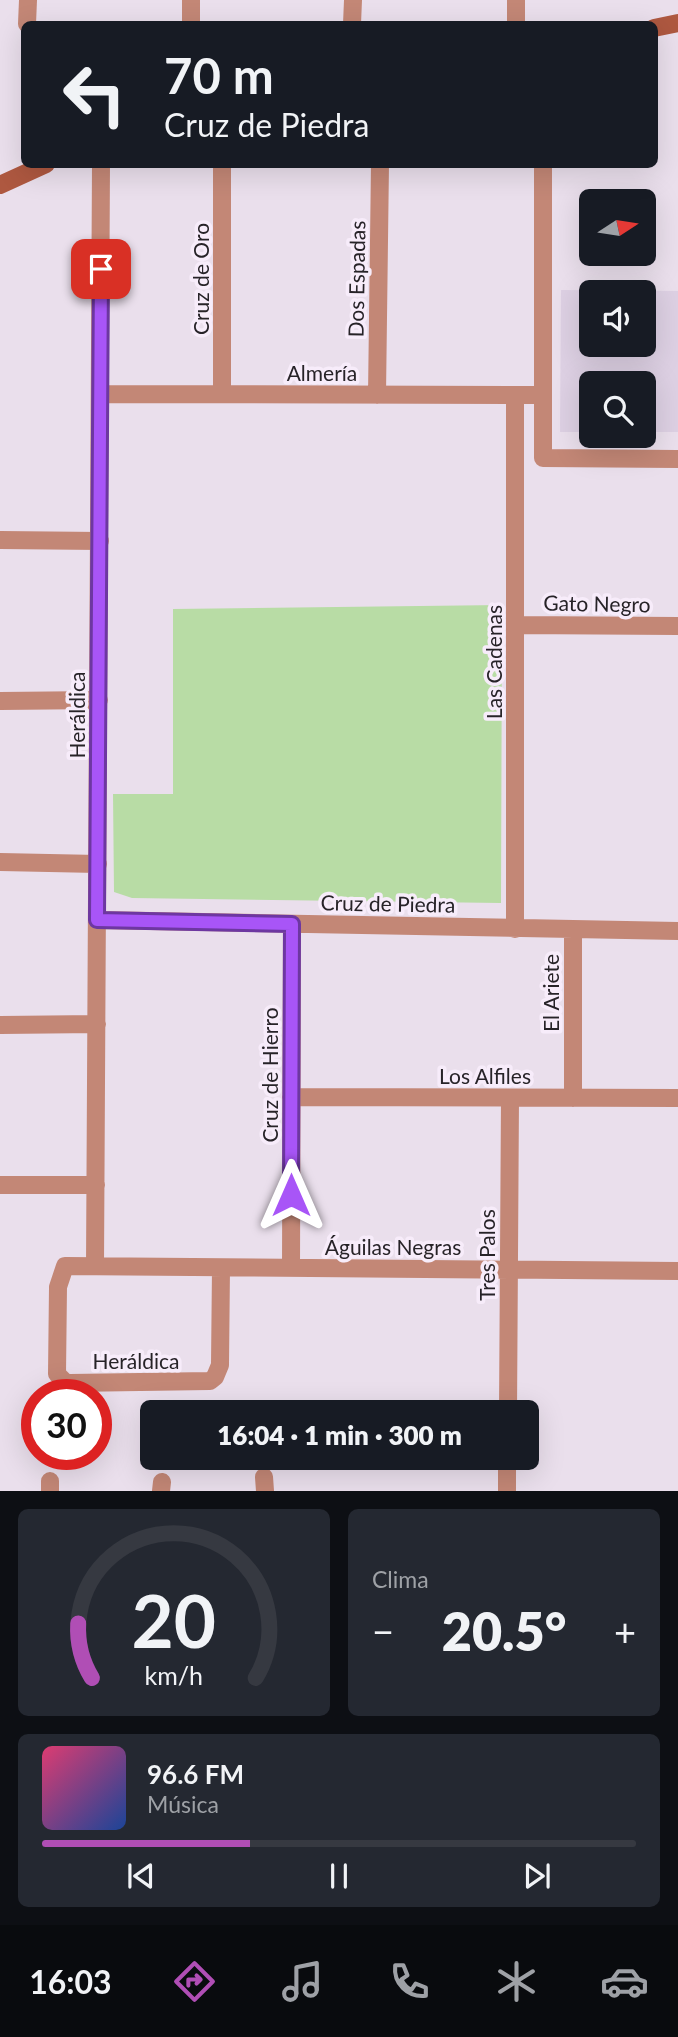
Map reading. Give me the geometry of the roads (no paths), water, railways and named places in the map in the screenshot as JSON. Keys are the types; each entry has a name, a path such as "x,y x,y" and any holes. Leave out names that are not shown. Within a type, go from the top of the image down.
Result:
{"street":[{"path":"27,21 28,0"},
{"path":"191,0 191,21"},
{"path":"352,21 353,0"},
{"path":"516,0 516,21"},
{"path":"658,27 678,23"},
{"path":"0,185 23,168"},
{"name":"Heráldica","path":"96,1266 101,168"},
{"name":"Cruz de Oro","path":"222,168 222,394"},
{"name":"Dos Espadas","path":"377,395 380,168"},
{"path":"543,168 542,458 678,459"},
{"name":"Almería","path":"100,394 542,395"},
{"name":"Las Cadenas","path":"515,395 515,929"},
{"path":"0,540 100,541"},
{"name":"Gato Negro","path":"515,625 678,626"},
{"path":"0,701 99,701"},
{"path":"0,862 98,864"},
{"name":"Cruz de Piedra","path":"97,920 678,931"},
{"name":"Cruz de Hierro","path":"291,1268 292,924"},
{"name":"El Ariete","path":"573,930 573,1098"},
{"path":"0,1025 97,1024"},
{"name":"Los Alfiles","path":"291,1097 678,1098"},
{"name":"Tres Palos","path":"508,1400 510,1098"},
{"path":"0,1185 96,1185"},
{"name":"Heráldica","path":"65,1266 58,1287 56,1368 61,1379 70,1383 203,1382 215,1377 220,1366 221,1268"},
{"name":"Águilas Negras","path":"65,1266 678,1270"},
{"path":"507,1470 507,1491"}]}
